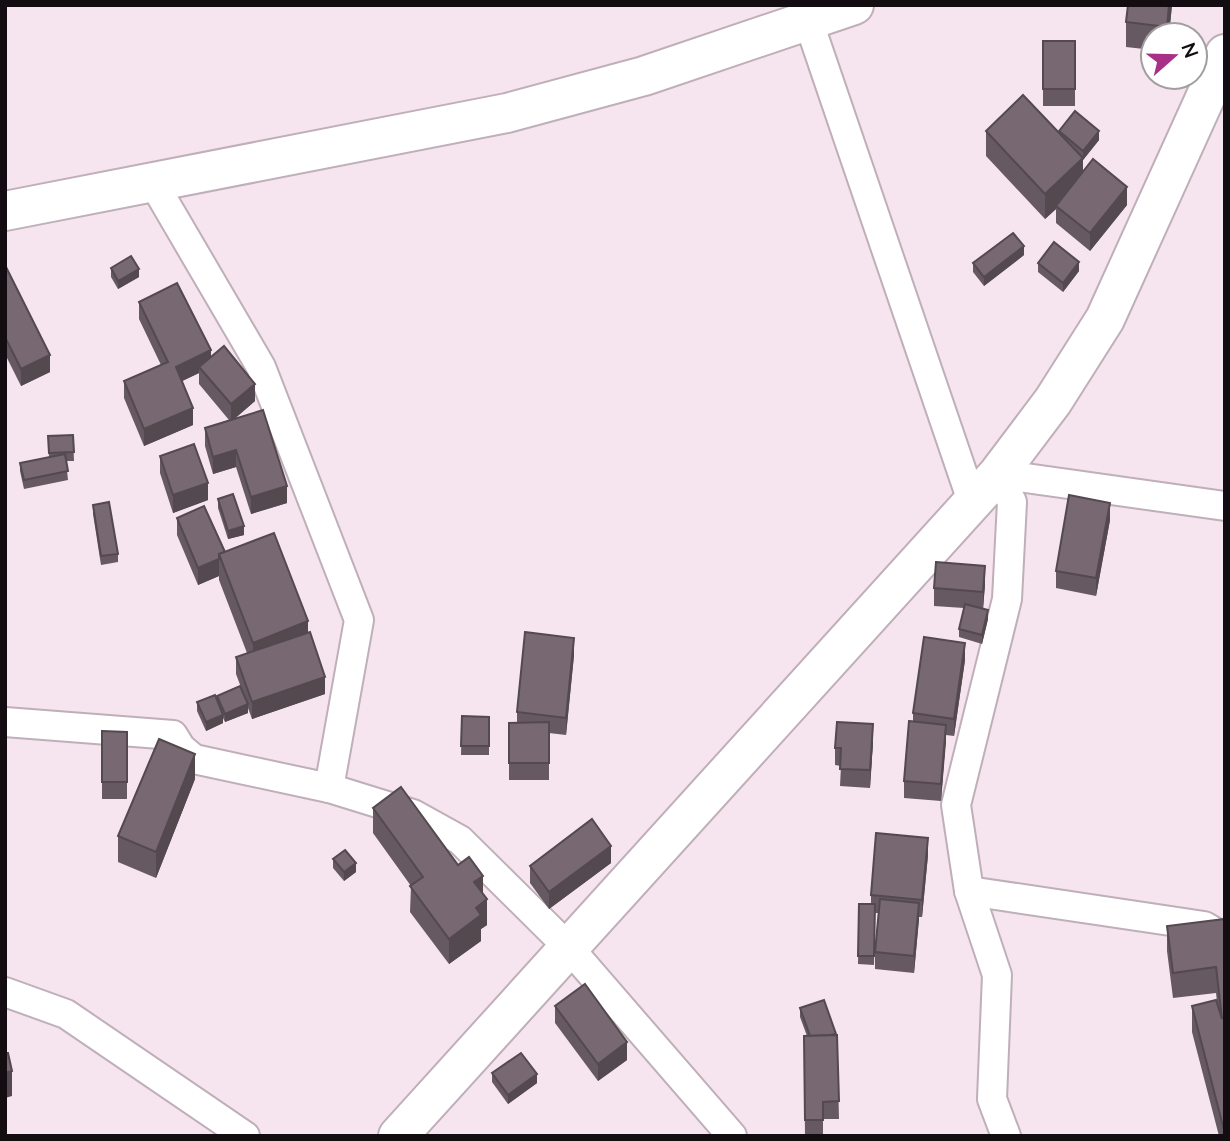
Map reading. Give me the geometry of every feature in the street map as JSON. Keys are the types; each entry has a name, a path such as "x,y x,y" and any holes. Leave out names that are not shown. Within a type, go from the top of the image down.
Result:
{"street":[{"path":"5,211 507,113 644,76 854,5"},
{"path":"808,20 973,504"},
{"path":"398,1136 998,474 1053,401 1105,318 1225,54"},
{"path":"154,184 261,367 359,620 329,788"},
{"path":"998,474 1225,506"},
{"path":"998,474 1012,502 1007,599 956,805 969,891 998,975 992,1099 1006,1136"},
{"path":"5,722 173,735 181,748 194,759 329,788 413,814 460,840 570,949 726,1133"},
{"path":"969,891 1204,926 1225,938"},
{"path":"5,992 66,1014 245,1136"}],"building":[{"path":"1128,5 1169,5 1168,21 1126,22"},
{"path":"1043,41 1075,41 1075,89 1043,89"},
{"path":"1023,95 1083,158 1045,194 986,131"},
{"path":"1075,111 1099,131 1083,151 1059,131"},
{"path":"1093,159 1127,187 1090,233 1056,206"},
{"path":"1013,233 1024,246 984,277 973,263"},
{"path":"1054,242 1079,262 1063,283 1038,263"},
{"path":"131,256 139,269 118,281 111,268"},
{"path":"5,265 50,355 21,369 5,337"},
{"path":"177,283 211,350 176,367 193,408 144,429 124,381 168,362 139,302"},
{"path":"224,346 255,384 231,404 199,367"},
{"path":"263,410 287,486 251,497 236,450 213,457 205,428"},
{"path":"73,435 74,452 49,453 48,436"},
{"path":"194,444 208,483 173,495 160,456"},
{"path":"65,454 68,471 24,480 20,463"},
{"path":"233,494 244,526 228,531 218,499"},
{"path":"1069,495 1110,503 1096,578 1056,571"},
{"path":"109,502 118,554 101,556 93,505"},
{"path":"204,506 225,552 219,554 219,559 198,568 177,518"},
{"path":"274,533 308,621 253,643 219,554"},
{"path":"936,562 985,566 983,592 934,588"},
{"path":"965,604 988,610 982,635 959,629"},
{"path":"310,632 325,677 252,702 236,657"},
{"path":"525,632 574,638 566,718 517,712"},
{"path":"924,637 965,643 954,719 913,713"},
{"path":"240,686 248,704 225,714 217,696"},
{"path":"215,695 223,715 206,722 197,702"},
{"path":"462,716 489,717 489,746 461,746"},
{"path":"909,721 946,725 941,784 904,781"},
{"path":"549,722 549,763 509,763 509,723"},
{"path":"837,722 873,724 870,770 840,769 841,748 835,748"},
{"path":"102,731 127,732 127,782 102,782"},
{"path":"159,739 195,754 156,852 118,836"},
{"path":"401,787 458,865 469,857 483,876 474,882 487,899 476,908 481,915 449,939 410,886 423,877 373,808"},
{"path":"592,819 611,846 549,892 530,866"},
{"path":"876,833 928,838 922,900 871,895"},
{"path":"345,850 356,863 344,872 333,859"},
{"path":"880,899 919,903 914,956 875,952"},
{"path":"859,904 875,904 874,956 858,956"},
{"path":"1225,919 1225,1134 1192,1006 1216,1000 1222,1019 1216,967 1173,973 1167,926"},
{"path":"585,984 627,1042 598,1064 555,1006"},
{"path":"824,1000 836,1034 810,1036 800,1008"},
{"path":"837,1035 839,1101 823,1102 823,1120 805,1120 804,1036"},
{"path":"5,1053 8,1053 12,1071 5,1073"},
{"path":"521,1053 537,1074 508,1095 492,1073"}]}
